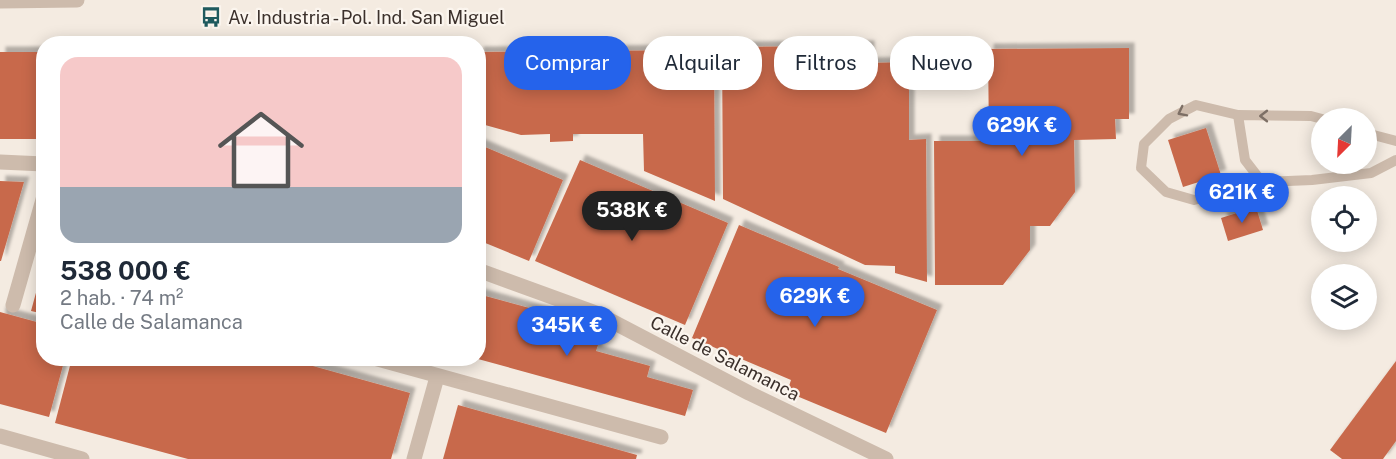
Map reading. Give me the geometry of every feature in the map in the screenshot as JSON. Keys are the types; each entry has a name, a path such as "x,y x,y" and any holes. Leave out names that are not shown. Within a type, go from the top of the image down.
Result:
{"street":[{"path":"0,1 77,0"},
{"path":"0,162 36,164"},
{"path":"13,305 36,224"},
{"name":"Calle de Salamanca","path":"486,273 596,313 749,393 886,459"},
{"path":"401,366 661,437"},
{"path":"414,459 437,377"},
{"path":"0,436 82,459"}],"lane":[{"path":"1311,116 1238,115 1196,105 1169,119 1144,144 1142,168 1166,192 1194,200 1262,182 1312,180 1371,173 1396,160"},
{"path":"1238,115 1245,160 1262,182"},
{"path":"1377,136 1396,141"}],"building":[{"path":"762,47 774,47 774,90 878,90 878,63 890,62 890,90 909,90 909,140 926,139 927,282 895,273 895,266 865,265 723,199 722,90 762,90"},
{"path":"1129,48 1129,119 1115,119 1116,139 1074,140 1075,192 1050,226 1030,226 1030,250 1003,285 935,285 934,141 989,141 988,90 994,90 994,49"},
{"path":"631,51 643,51 643,90 714,90 715,201 644,171 643,134 573,134 573,141 550,142 550,134 521,135 486,125 486,52 504,52 504,90 631,90"},
{"path":"0,52 36,52 36,139 0,139"},
{"path":"1206,128 1221,175 1183,187 1168,140"},
{"path":"486,147 563,180 529,261 486,243"},
{"path":"580,160 728,223 685,325 535,261"},
{"path":"0,181 24,182 1,261 0,261"},
{"path":"1256,207 1263,230 1228,241 1221,218"},
{"path":"739,225 937,310 886,433 787,392 791,380 692,338"},
{"path":"36,293 36,312 31,311"},
{"path":"486,296 548,313 545,323 600,339 596,351 650,366 647,377 693,390 685,416 486,361"},
{"path":"0,312 36,322 36,366 63,366 49,417 0,404"},
{"path":"1396,361 1396,441 1383,459 1342,459 1330,450"},
{"path":"70,366 313,366 410,393 391,459 188,459 55,423"},
{"path":"458,405 637,455 636,459 443,459"}],"place":[{"name":"Av. Industria - Pol. Ind. San Miguel","path":"211,17"}]}
